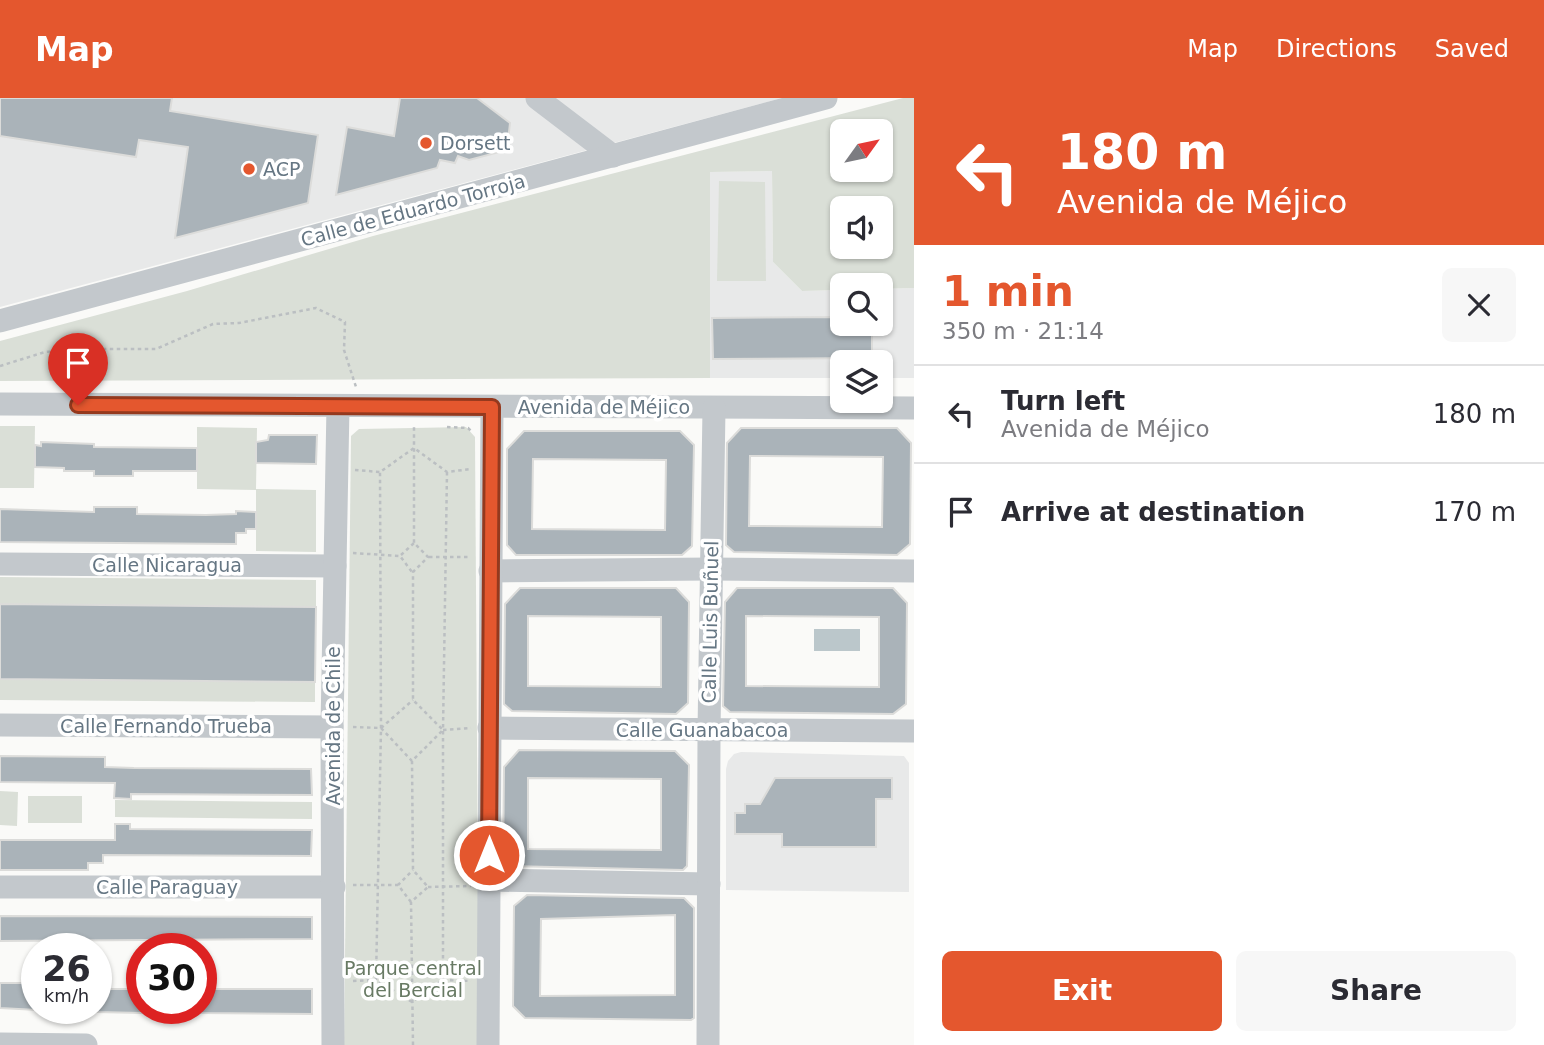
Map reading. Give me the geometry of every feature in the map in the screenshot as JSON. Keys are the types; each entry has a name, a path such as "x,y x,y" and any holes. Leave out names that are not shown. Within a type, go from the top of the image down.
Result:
{"street":[{"path":"537,98 613,156"},
{"name":"Calle de Eduardo Torroja","path":"0,321 826,98"},
{"name":"Avenida de Méjico","path":"0,404 914,408"},
{"name":"Avenida de Chile","path":"333,1045 341,886 342,560 338,406"},
{"path":"488,1045 482,883 482,564 492,407"},
{"name":"Calle Luis Buñuel","path":"708,1045 714,408"},
{"name":"Calle Nicaragua","path":"0,564 342,560"},
{"path":"482,564 914,571"},
{"name":"Calle Fernando Trueba","path":"0,725 341,727"},
{"name":"Calle Guanabacoa","path":"482,728 914,731"},
{"path":"482,883 709,884"},
{"name":"Calle Paraguay","path":"0,887 341,886"},
{"path":"0,1044 86,1045"}],"path":[{"path":"0,366 45,352 156,349 213,324 239,323 316,307 345,322 344,350 356,387"},
{"path":"403,426 425,427"},
{"path":"414,427 414,542 428,557"},
{"path":"436,427 468,428 474,434"},
{"path":"351,469 380,472 414,448"},
{"path":"414,448 447,472 474,469"},
{"path":"376,980 381,728 380,472"},
{"path":"443,980 447,472"},
{"path":"342,560 380,555 400,556 414,542"},
{"path":"400,556 413,572 414,700 443,730"},
{"path":"413,572 428,557 446,557 482,564"},
{"path":"341,727 381,728 414,700"},
{"path":"381,728 412,761 413,870 428,887"},
{"path":"412,761 443,730 482,728"},
{"path":"398,886 413,870"},
{"path":"411,902 428,887 482,883"},
{"path":"341,886 398,886 411,902 413,1045"},
{"path":"347,981 376,980 412,1002"},
{"path":"412,1002 443,980 474,981"}],"shaded area":[{"path":"0,98 782,98 0,307"},
{"path":"772,171 773,262 802,291 830,290 830,336 893,336 893,289 914,288 914,378 893,378 893,350 830,350 830,378 710,378 710,172"},
{"path":"814,629 860,629 860,651 814,651"},
{"path":"734,754 904,756 909,763 909,892 726,890 726,769"}],"green space":[{"path":"903,98 914,98 914,288 893,289 893,273 830,273 830,290 802,291 773,262 772,171 710,172 710,378 0,381 0,341 187,291 373,236"},
{"path":"719,181 765,182 766,281 717,281"},
{"path":"0,426 35,426 34,488 0,488"},
{"path":"197,427 257,428 256,489 316,490 316,552 256,551 256,490 197,489"},
{"name":"Parque central del Bercial","path":"466,427 475,437 479,1045 344,1045 351,436 359,429"},
{"path":"0,577 316,580 316,607 0,604"},
{"path":"0,679 315,682 315,702 0,700"},
{"path":"0,791 18,792 17,826 0,825"},
{"path":"28,796 82,796 82,823 28,823"},
{"path":"115,800 312,802 312,819 115,817"}],"building":[{"path":"0,98 172,98 170,111 318,135 308,203 175,238 188,147 139,140 136,157 0,136"},
{"name":"Dorsett","path":"400,98 477,98 510,123 507,150 469,160 458,156 455,163 440,160 437,168 336,195 347,127 394,136"},
{"path":"830,317 830,336 872,336 872,350 830,350 830,358 713,359 712,318"},
{"path":"741,428 897,428 911,443 910,544 897,555 734,552 726,545 727,443","holes":["750,456 883,457 882,527 749,526"]},
{"path":"524,431 680,431 694,445 692,546 682,555 516,555 507,545 507,449","holes":["533,459 666,460 665,530 532,529"]},
{"path":"269,435 317,435 316,464 256,463 256,442 268,440"},
{"path":"41,442 94,444 94,447 197,448 197,471 133,471 133,476 94,476 94,471 35,467 35,445 41,446"},
{"path":"94,507 137,507 137,514 206,515 236,514 236,511 256,512 256,529 236,533 236,544 0,542 0,509 94,512"},
{"path":"520,588 676,588 689,602 688,703 676,714 512,711 504,704 505,604","holes":["528,616 661,617 661,687 528,686"]},
{"path":"737,588 893,588 907,603 906,704 893,714 730,712 723,706 725,602","holes":["746,616 879,617 879,687 746,686"]},
{"path":"0,604 316,607 315,682 0,679"},
{"path":"519,750 675,751 689,765 687,866 683,870 503,866 504,767","holes":["528,778 661,779 661,850 528,849"]},
{"path":"0,756 105,757 105,767 311,769 312,795 131,794 131,799 114,798 115,783 0,782"},
{"path":"775,778 892,778 892,799 876,799 876,847 782,847 782,834 735,834 735,813 745,813 745,804 760,804"},
{"path":"115,824 130,824 130,829 312,830 311,856 103,855 103,863 88,863 88,870 0,870 0,840 115,840"},
{"path":"527,895 684,898 694,908 694,1018 525,1018 513,1006 514,906","holes":["675,915 675,995 540,996 541,919"]},
{"path":"0,916 312,917 312,939 217,940 217,933 126,933 126,940 112,940 112,933 21,933 21,941 0,941"},
{"path":"0,983 21,983 21,1009 0,1008"},
{"path":"112,989 126,989 126,1013 112,1012"},
{"path":"217,989 312,989 312,1014 217,1013"}],"place":[{"name":"Dorsett","path":"426,143"},
{"name":"ACP","path":"249,169"}],"route":[{"path":"78,405 492,407 489,855"}]}
